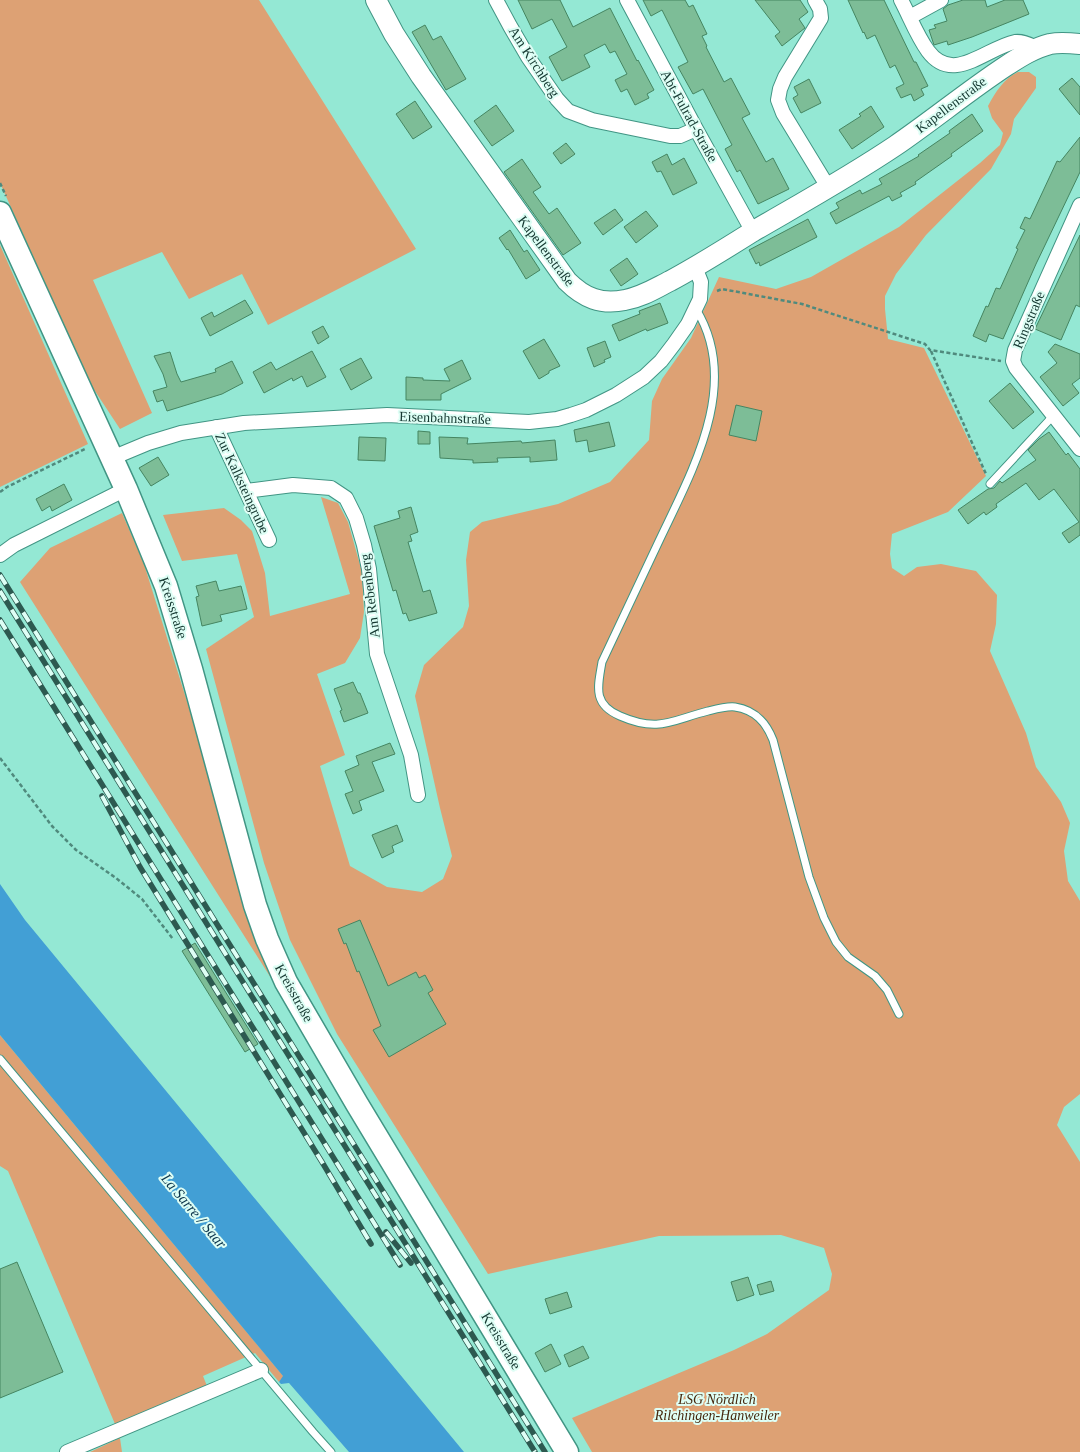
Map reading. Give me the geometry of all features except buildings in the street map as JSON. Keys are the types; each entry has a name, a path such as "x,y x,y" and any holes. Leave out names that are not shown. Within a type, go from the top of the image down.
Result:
{"main road":[{"name":"Kreisstraße","path":"4,207 150,544 169,595 255,905 267,939 286,982 567,1452"}],"street":[{"name":"Kapellenstraße","path":"376,0 394,34 421,76 558,269 577,291 587,297 611,302 641,296 754,232 894,147 985,79 1036,48 1064,42 1080,44"},
{"name":"Am Kirchberg","path":"496,0 528,56 568,111 592,120 670,136 680,136 696,129"},
{"name":"Abt-Fulrad-Straße","path":"627,0 754,232"},
{"path":"815,0 820,9 821,18 786,77 780,89 778,100 783,113 828,187"},
{"path":"901,0 928,51 935,59 946,65 956,66 967,63 1015,42 1025,42 1036,48"},
{"path":"910,17 941,0"},
{"name":"Ringstraße","path":"1080,205 1015,350 1014,361 1016,368 1080,450"},
{"name":"Eisenbahnstraße","path":"112,458 148,443 181,433 254,422 387,415 529,422 557,419 586,410 616,395 644,377 661,361 674,344 700,298 702,287 695,267"},
{"name":"Zur Kalksteingrube","path":"216,427 269,540"},
{"name":"Am Rebenberg","path":"246,491 293,485 331,488 346,498 356,518 369,569 377,654 410,755 418,795"},
{"path":"0,555 14,544 126,489"},
{"path":"66,1452 261,1370"}],"lane":[{"path":"695,308 709,339 714,363 714,388 709,424 691,475 602,662 598,684 599,697 606,707 617,715 641,724 653,726 697,714 734,707 749,711 759,717 768,727 773,740 809,877 824,918 836,942 848,957 875,976 887,990 899,1014"},
{"path":"990,484 1053,416"},
{"path":"0,1059 331,1452"}],"path":[{"path":"0,183 4,207"},
{"path":"717,291 722,289 802,304 925,344 930,350 990,484"},
{"path":"930,350 998,361 1014,361"},
{"path":"0,492 85,449"},
{"path":"0,758 52,826 76,850 142,899 174,940"}],"green space":[{"path":"0,0 259,0 416,249 268,325 242,274 189,299 162,252 93,280 152,413 120,429 91,385 0,183"},
{"name":"LSG Nördlich Rilchingen-Hanweiler","path":"1018,72 1029,72 1036,77 1036,88 1014,119 1011,134 991,169 926,235 896,274 885,296 888,339 924,348 986,476 948,512 892,534 890,554 892,568 904,576 917,567 941,564 976,571 997,595 996,624 990,651 1026,733 1036,767 1061,802 1070,823 1064,851 1068,881 1080,901 1080,1094 1064,1107 1057,1125 1080,1162 1080,1452 592,1452 572,1418 734,1350 767,1334 829,1290 832,1274 824,1248 781,1235 659,1236 488,1274 337,1034 290,940 264,863 206,649 254,617 237,554 182,561 163,515 224,508 241,520 252,531 265,573 270,616 350,594 321,497 338,503 348,522 362,572 364,612 360,638 345,663 317,674 345,755 320,766 350,866 387,887 422,892 443,879 452,856 415,696 424,665 463,627 469,606 466,560 470,532 482,522 558,504 610,482 649,440 652,401 662,379 691,338 719,277 776,289 811,277 899,227 1000,145 1003,133 992,118 988,106 1004,82"},
{"path":"0,245 88,444 0,487"},
{"path":"122,513 144,564 276,986 20,582 50,548"},
{"path":"0,1035 284,1377 279,1382 255,1353 203,1376 207,1386 115,1424 8,1171 0,1166"},
{"path":"120,1438 122,1452 90,1452"}],"water":[{"name":"La Sarre / Saar","path":"0,884 25,920 464,1452 349,1452 289,1383 281,1384 279,1382 283,1376 0,1035"}],"railway":[{"path":"0,575 545,1452"},
{"path":"0,591 535,1452"},
{"path":"0,620 400,1265"},
{"path":"102,796 140,867 371,1244"},
{"path":"386,1232 411,1263"}]}
